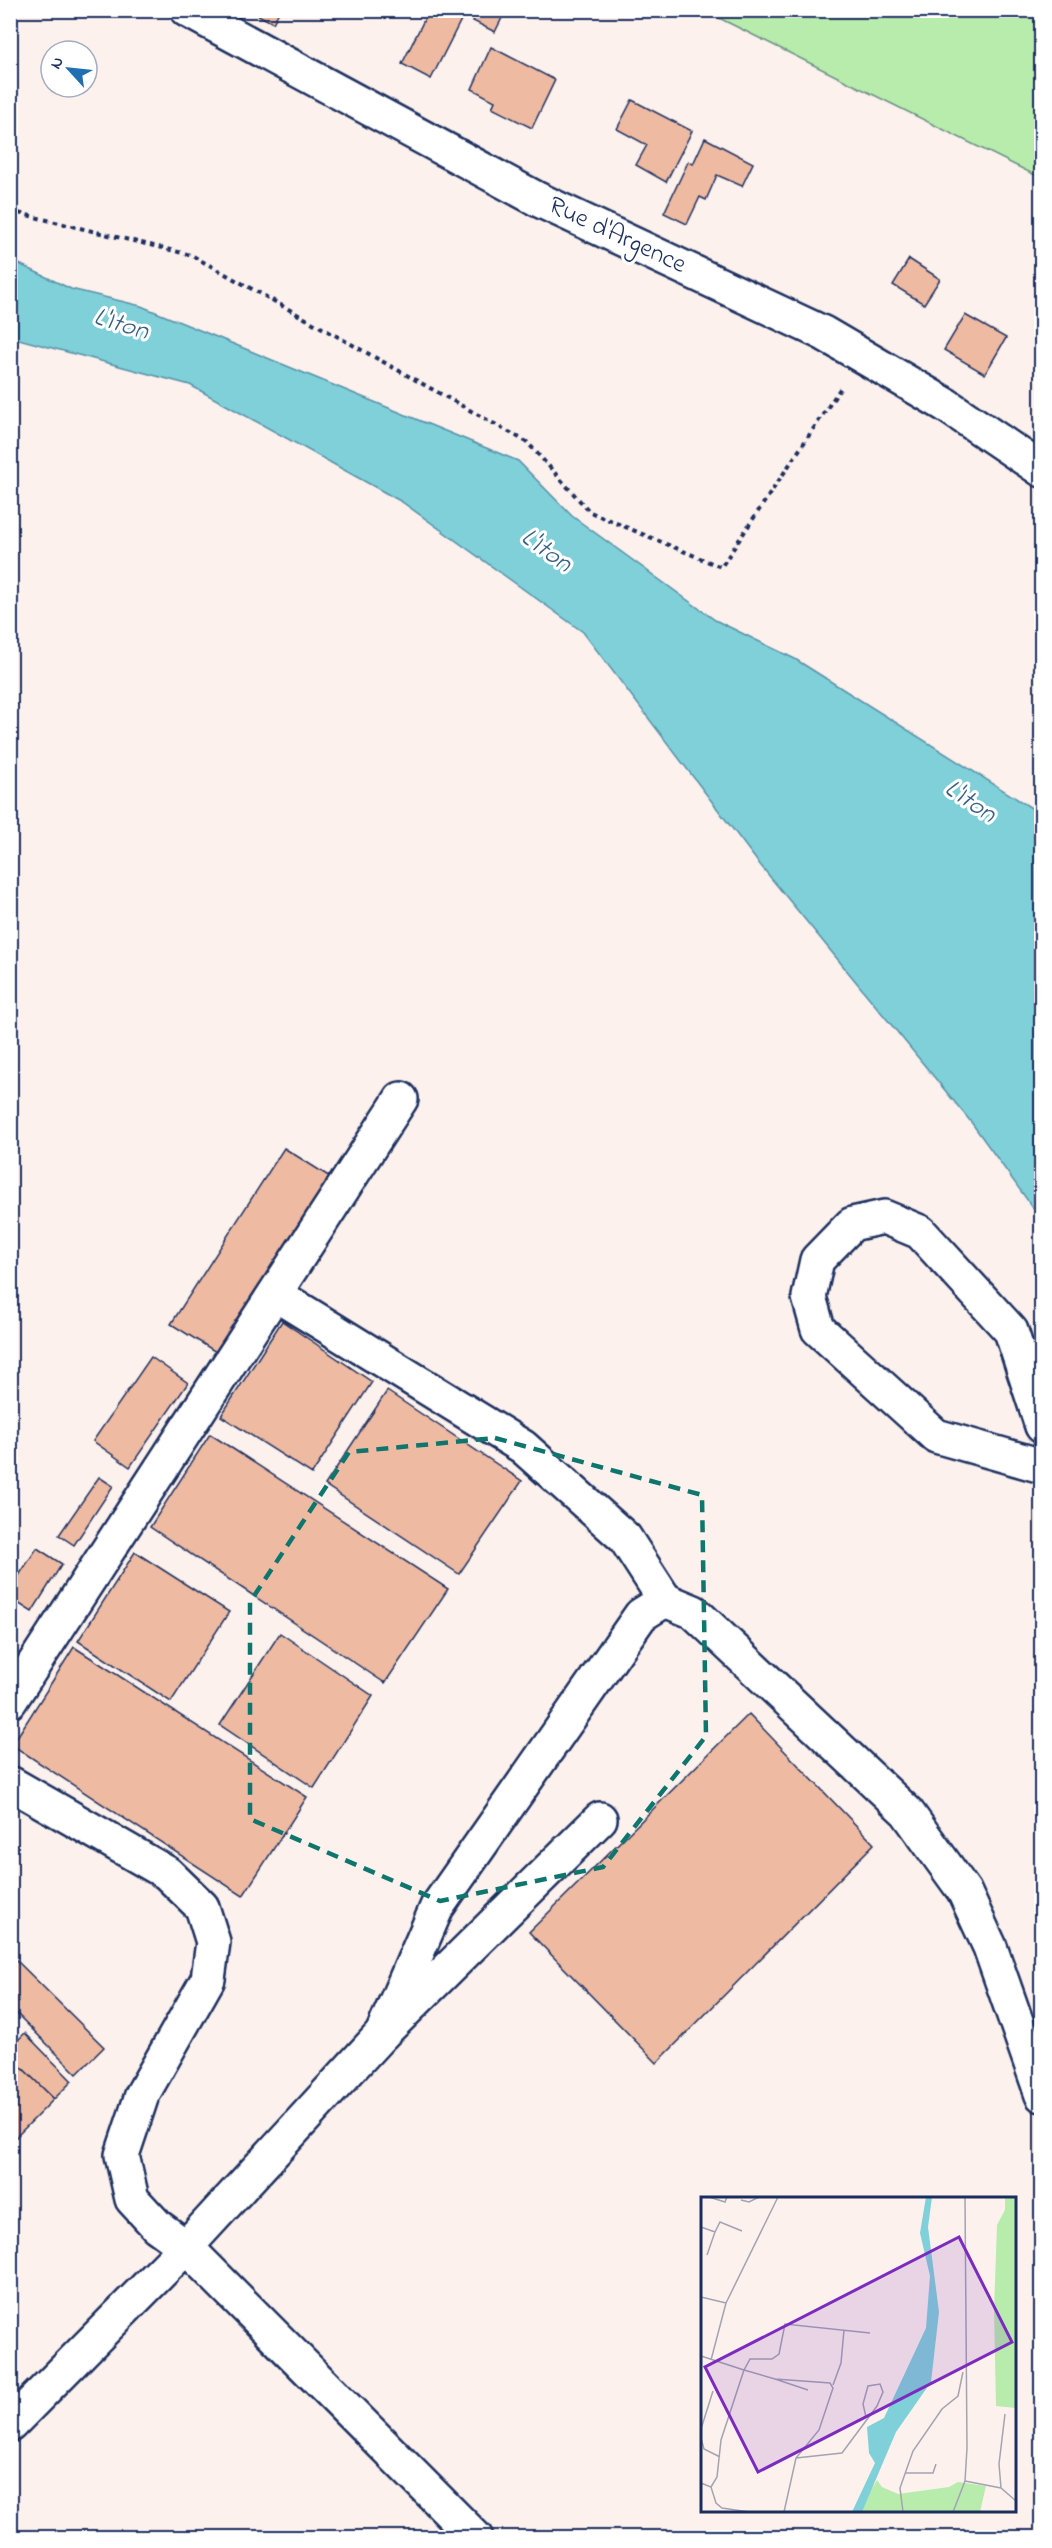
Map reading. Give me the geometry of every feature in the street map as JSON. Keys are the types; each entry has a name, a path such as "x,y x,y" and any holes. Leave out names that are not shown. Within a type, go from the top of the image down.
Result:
{"street":[{"name":"Rue d'Argence","path":"187,10 537,199 823,333 946,405 1041,470"},
{"path":"10,1701 400,1099"},
{"path":"1041,1426 1011,1331 920,1232 884,1217 852,1224 817,1260 809,1297 818,1329 936,1436 1041,1466"},
{"path":"275,1294 523,1447 625,1539 665,1600 694,1612 907,1812 964,1891 990,1947 1041,2095"},
{"path":"382,2034 437,1907 640,1615 665,1600"},
{"path":"10,1783 167,1873 201,1907 213,1942 208,1979 142,2095 122,2155 132,2199 157,2226 186,2247 476,2538"},
{"path":"10,2425 186,2247 382,2034 600,1819"}],"path":[{"path":"10,211 191,255 527,442 590,512 721,567 862,356"}],"highlighted area":[{"path":"495,1438 702,1495 706,1736 603,1867 440,1901 250,1819 250,1602 349,1452"}],"green space":[{"path":"706,11 1041,11 1041,178 723,20"}],"water":[{"name":"L'Iton","path":"11,260 71,289 141,306 518,461 572,516 715,620 795,659 1041,814 1041,1219 971,1122 757,861 583,632 402,502 190,385 11,337"}],"building":[{"path":"249,10 280,10 273,23"},
{"path":"429,10 466,10 431,79 402,64"},
{"path":"478,10 500,10 504,14 495,32 473,21"},
{"path":"491,47 555,80 532,128 492,108 495,101 472,89"},
{"path":"632,100 692,131 666,182 636,165 647,145 617,129"},
{"path":"705,138 753,163 742,186 717,175 706,200 700,197 687,224 664,213 688,162 693,164"},
{"path":"909,259 940,279 924,304 893,285"},
{"path":"965,315 1006,338 985,374 944,350"},
{"path":"284,1148 335,1180 224,1357 171,1324"},
{"path":"282,1321 372,1382 312,1474 221,1416"},
{"path":"151,1357 188,1383 130,1467 93,1441"},
{"path":"387,1391 522,1481 459,1574 325,1485"},
{"path":"210,1434 448,1589 385,1683 150,1527"},
{"path":"99,1477 113,1486 74,1545 59,1535"},
{"path":"37,1548 62,1564 32,1612 10,1598 10,1589"},
{"path":"135,1552 229,1612 171,1702 78,1641"},
{"path":"280,1633 373,1696 314,1788 220,1725"},
{"path":"74,1647 307,1797 243,1896 12,1745"},
{"path":"749,1714 874,1844 657,2063 529,1932"},
{"path":"10,1954 104,2047 77,2074 10,2007"},
{"path":"25,2033 72,2081 54,2099 10,2056 10,2048"},
{"path":"10,2056 54,2099 10,2143"}]}
